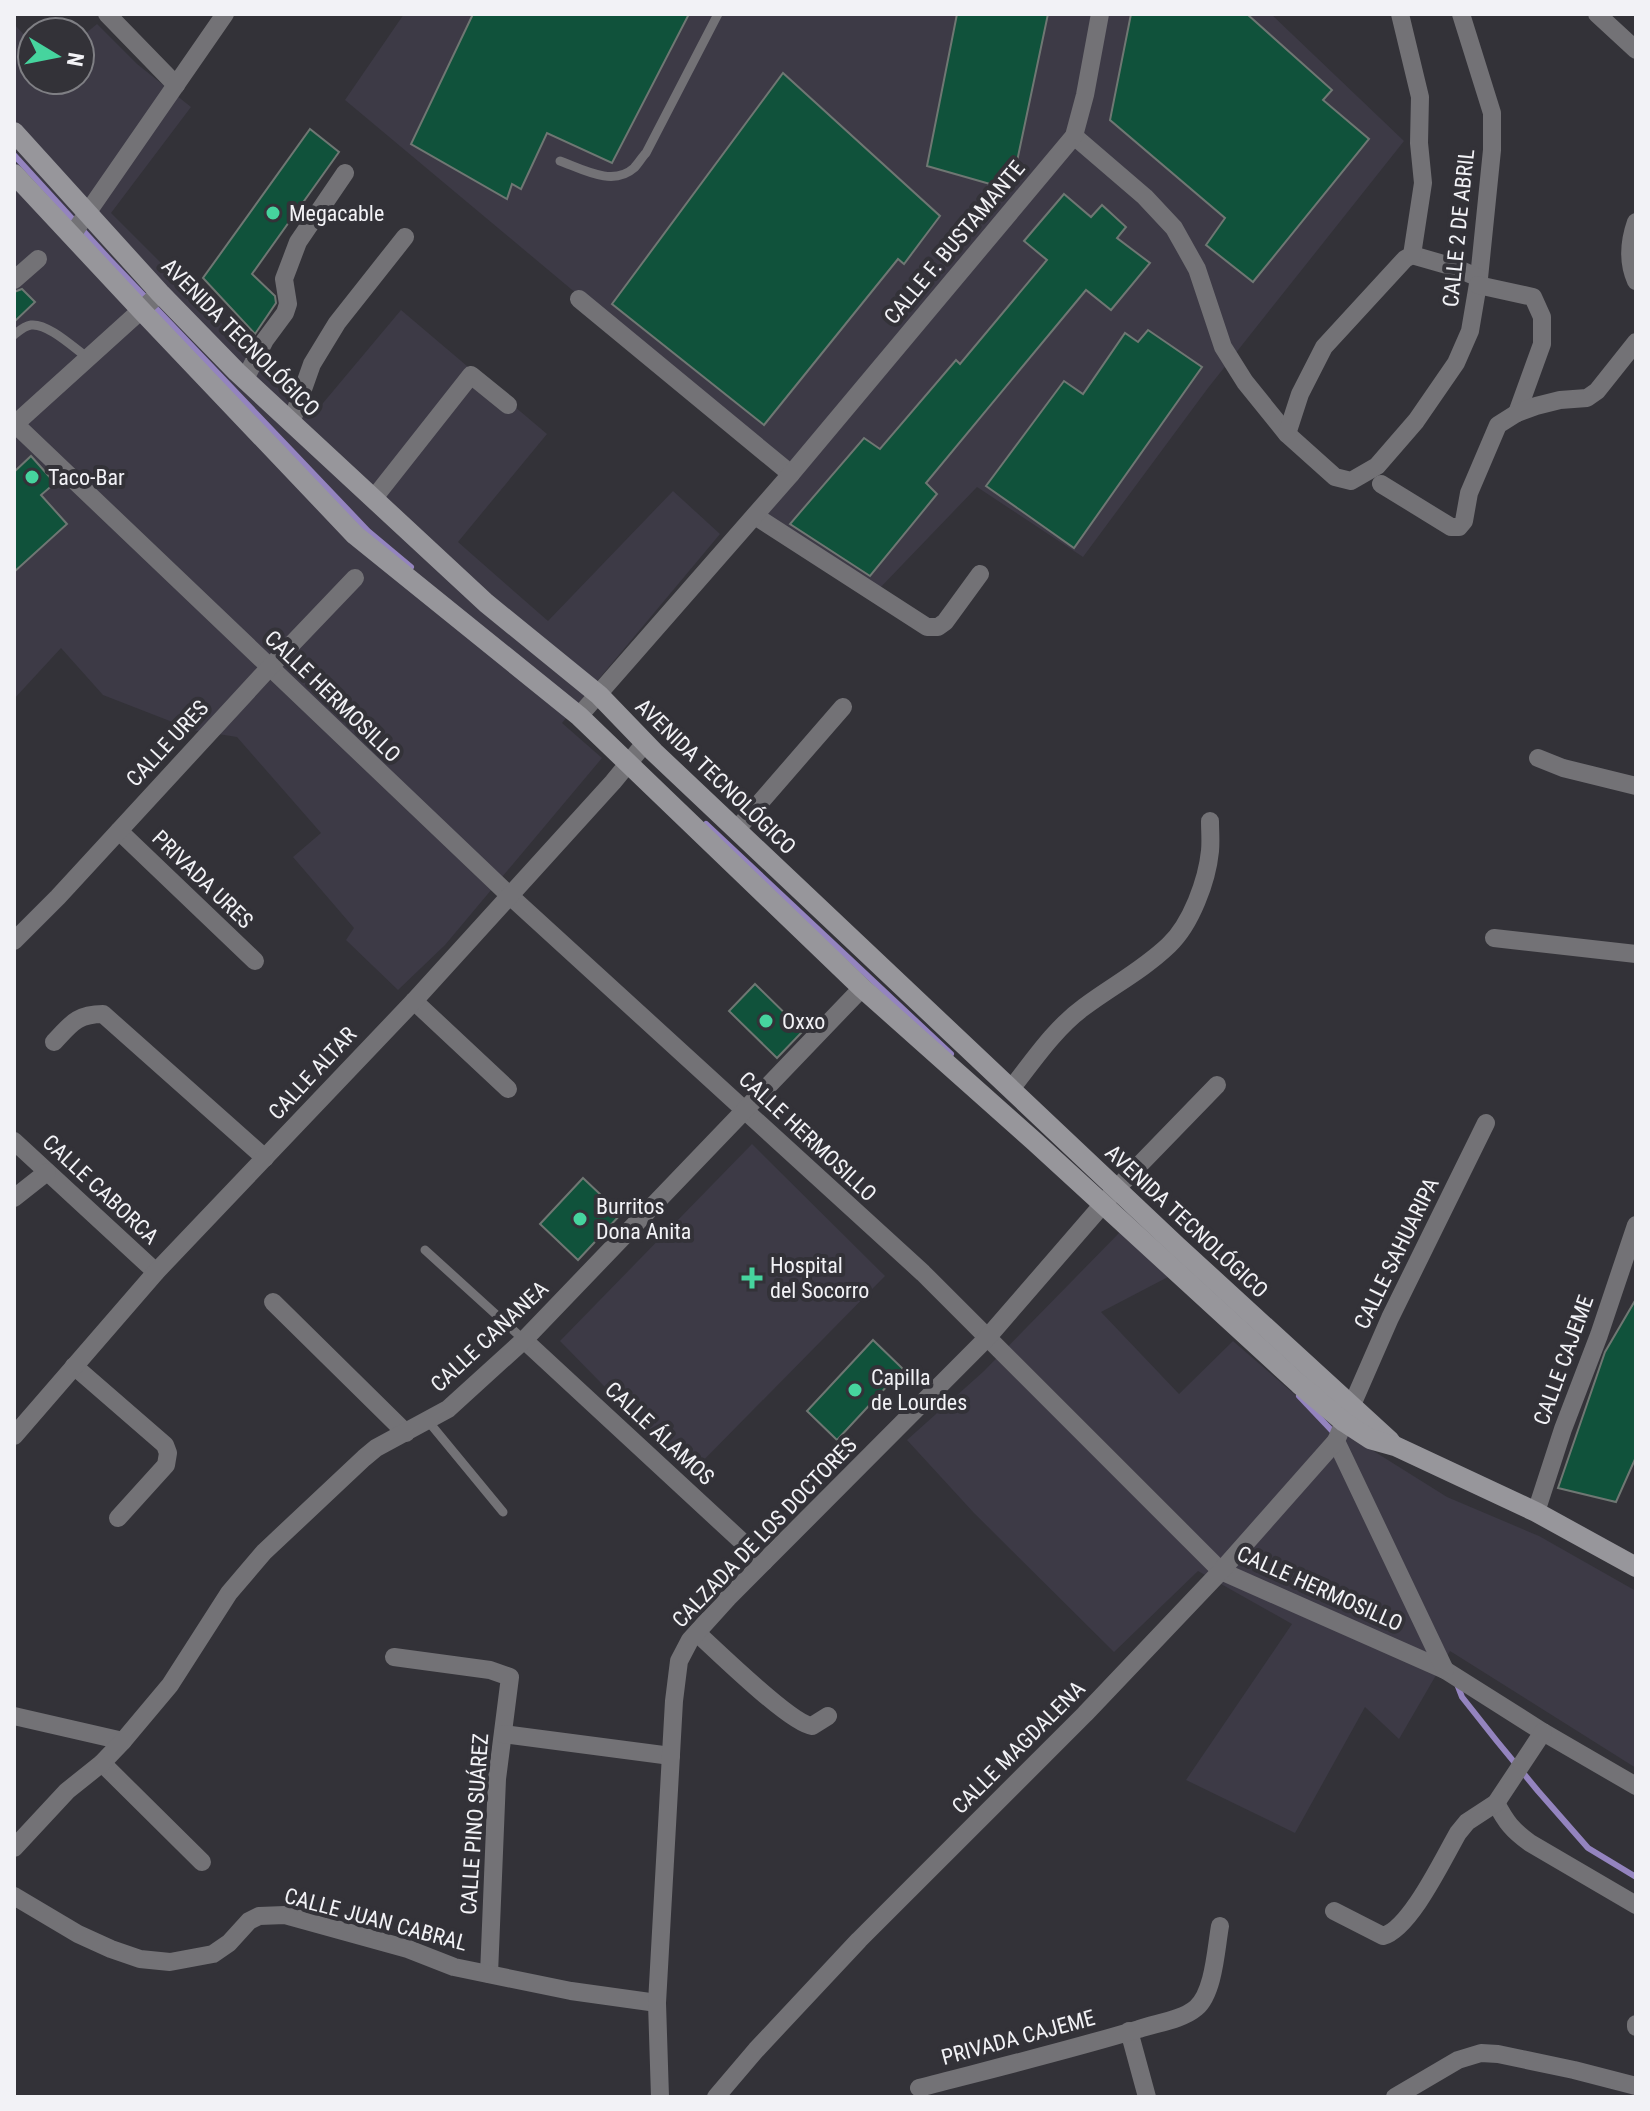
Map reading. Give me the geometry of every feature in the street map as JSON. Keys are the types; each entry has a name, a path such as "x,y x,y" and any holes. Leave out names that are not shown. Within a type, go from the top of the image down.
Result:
{"main road":[{"name":"AVENIDA TECNOLÓGICO","path":"14,132 160,293 245,379 486,603 599,695 645,743 1117,1188 1188,1269 1339,1413 1395,1446 1536,1512 1636,1567"},
{"name":"AVENIDA TECNOLÓGICO","path":"14,174 355,535 579,716 862,988 1104,1204 1188,1269"}],"street":[{"path":"107,14 176,85"},
{"path":"72,235 225,14"},
{"name":"CALLE F. BUSTAMANTE","path":"579,716 791,474 1074,136 1100,14"},
{"path":"1400,14 1420,97 1419,143 1423,183 1412,255"},
{"name":"CALLE 2 DE ABRIL","path":"1074,136 1145,197 1174,228 1197,269 1223,347 1245,382 1287,434 1335,477 1351,481 1377,466 1416,421 1456,363 1470,331 1479,281 1492,150 1492,113 1461,14"},
{"path":"1597,14 1636,50"},
{"path":"245,379 265,340 285,313 288,304 284,279 298,242 345,173"},
{"path":"1636,222 1629,247 1631,270 1636,281"},
{"path":"291,423 320,350 337,323 405,237"},
{"path":"1287,434 1300,394 1324,347 1412,255 1454,267 1479,281 1533,297 1542,317 1542,344 1517,413"},
{"path":"14,280 38,259"},
{"path":"14,424 160,293"},
{"path":"579,299 791,474"},
{"path":"1381,484 1451,527 1459,527 1464,521 1469,493 1498,425 1517,413 1560,400 1587,398 1597,391 1636,342"},
{"path":"374,498 471,375 508,405"},
{"name":"CALLE HERMOSILLO","path":"14,424 509,895 923,1273 1221,1571 1445,1670 1636,1786"},
{"path":"755,516 927,627 938,627 945,622 980,574"},
{"name":"CALLE URES","path":"14,941 355,578"},
{"path":"737,829 843,707"},
{"name":"CALLE ALTAR","path":"14,1436 156,1272 414,1001 645,743"},
{"path":"1538,758 1563,768 1636,786"},
{"path":"1011,1089 1046,1043 1082,1008 1171,944 1187,921 1200,891 1210,852 1210,821"},
{"name":"PRIVADA URES","path":"119,831 255,961"},
{"path":"1494,938 1636,954"},
{"name":"CALLE CANANEA","path":"14,1848 67,1791 102,1763 123,1741 170,1685 229,1593 264,1552 376,1448 448,1409 524,1340 862,988"},
{"path":"414,1001 508,1089"},
{"path":"54,1042 85,1014 103,1014 265,1158"},
{"name":"CALZADA DE LOS DOCTORES","path":"660,2097 657,2003 674,1701 679,1661 690,1640 987,1338 1117,1188 1217,1085"},
{"name":"CALLE SAHUARIPA","path":"1339,1413 1390,1318 1486,1123"},
{"name":"CALLE CABORCA","path":"14,1141 156,1272"},
{"path":"14,1198 47,1172"},
{"name":"CALLE CAJEME","path":"1536,1512 1636,1225"},
{"path":"273,1302 406,1433"},
{"name":"CALLE ÁLAMOS","path":"524,1340 764,1562"},
{"path":"74,1366 165,1445 168,1453 166,1465 118,1518"},
{"path":"1339,1413 1445,1670"},
{"name":"CALLE MAGDALENA","path":"716,2097 859,1940 1063,1736 1221,1571 1339,1413"},
{"path":"697,1633 801,1723 812,1726 828,1716"},
{"name":"CALLE PINO SUÁREZ","path":"394,1657 490,1670 510,1677 497,1779 489,1974"},
{"path":"14,1716 123,1741"},
{"path":"1334,1911 1383,1936 1392,1934 1413,1910 1458,1833 1467,1822 1496,1803 1543,1732"},
{"path":"503,1734 671,1756"},
{"path":"102,1763 202,1862"},
{"path":"1496,1803 1506,1823 1530,1843 1636,1905"},
{"name":"CALLE JUAN CABRAL","path":"14,1896 78,1934 140,1959 170,1962 213,1954 229,1943 249,1921 259,1916 285,1915 408,1949 454,1967 571,1991 657,2003"},
{"name":"PRIVADA CAJEME","path":"919,2088 1186,2014 1197,2007 1210,1985 1220,1926"},
{"name":"PRIVADA CAJEME","path":"1129,2031 1147,2097"},
{"path":"1395,2097 1458,2060 1481,2053 1574,2070 1636,2086"}],"lane":[{"path":"560,161 606,176 620,176 634,169 646,153 718,14"},
{"path":"14,335 30,325 42,326 88,358"},
{"path":"425,1250 524,1340"},
{"path":"428,1421 503,1512"}],"shaded area":[{"path":"404,14 1271,14 1404,141 1208,388 1083,557 977,487 878,590 764,518 791,473 345,100"},
{"path":"14,24 16,96 96,96 97,24 137,64 191,107 111,213 313,415 401,310 547,434 458,542 548,621 673,491 720,534 562,723 602,758 445,945 398,990 346,940 354,928 293,857 321,833 237,737 193,730 103,695 61,648 14,699"},
{"name":"Hospital del Socorro","path":"752,1144 885,1276 690,1474 560,1341"},
{"path":"1121,1231 1168,1277 1101,1312 1179,1394 1233,1341 1324,1420 1447,1497 1539,1536 1636,1591 1636,1768 1450,1651 1399,1739 1365,1707 1295,1833 1186,1780 1292,1624 1198,1571 1114,1652 974,1513 907,1440 984,1371"}],"building":[{"path":"473,14 689,14 612,163 547,133 521,189 512,184 507,199 411,144"},
{"path":"957,14 1048,14 1011,190 927,166"},
{"path":"1131,14 1247,14 1332,90 1323,100 1369,139 1253,282 1206,245 1225,218 1110,120"},
{"path":"783,73 940,216 904,264 898,259 764,425 612,304"},
{"name":"Megacable","path":"310,129 339,152 252,274 275,296 276,303 255,334 203,278"},
{"path":"1064,194 1091,217 1102,205 1126,227 1117,238 1150,263 1111,310 1086,290 926,483 937,494 870,576 790,524 864,438 880,449 956,360 960,364 1047,260 1024,241"},
{"path":"22,289 35,302 14,322 14,292"},
{"path":"1148,330 1202,367 1074,548 986,486 1064,381 1083,394 1125,333 1138,342"},
{"path":"31,456 55,483 41,495 67,524 14,572 14,472"},
{"name":"Oxxo","path":"755,984 803,1031 777,1058 729,1011"},
{"name":"Burritos Dona Anita","path":"583,1178 621,1214 578,1260 540,1224"},
{"path":"1636,1299 1636,1457 1616,1502 1558,1488 1605,1352"},
{"name":"Capilla de Lourdes","path":"873,1340 903,1369 837,1440 807,1411"}],"waterway":[{"path":"14,155 368,531 411,567"},
{"path":"706,824 951,1054"},
{"path":"1299,1396 1335,1434"},
{"path":"1457,1684 1462,1697 1496,1740 1588,1848 1636,1877"}],"place":[{"name":"Megacable","path":"273,213"},
{"name":"Taco-Bar","path":"32,477"},
{"name":"Oxxo","path":"766,1021"},
{"name":"Burritos Dona Anita","path":"580,1219"},
{"name":"Hospital del Socorro","path":"752,1278"},
{"name":"Capilla de Lourdes","path":"855,1390"}]}
